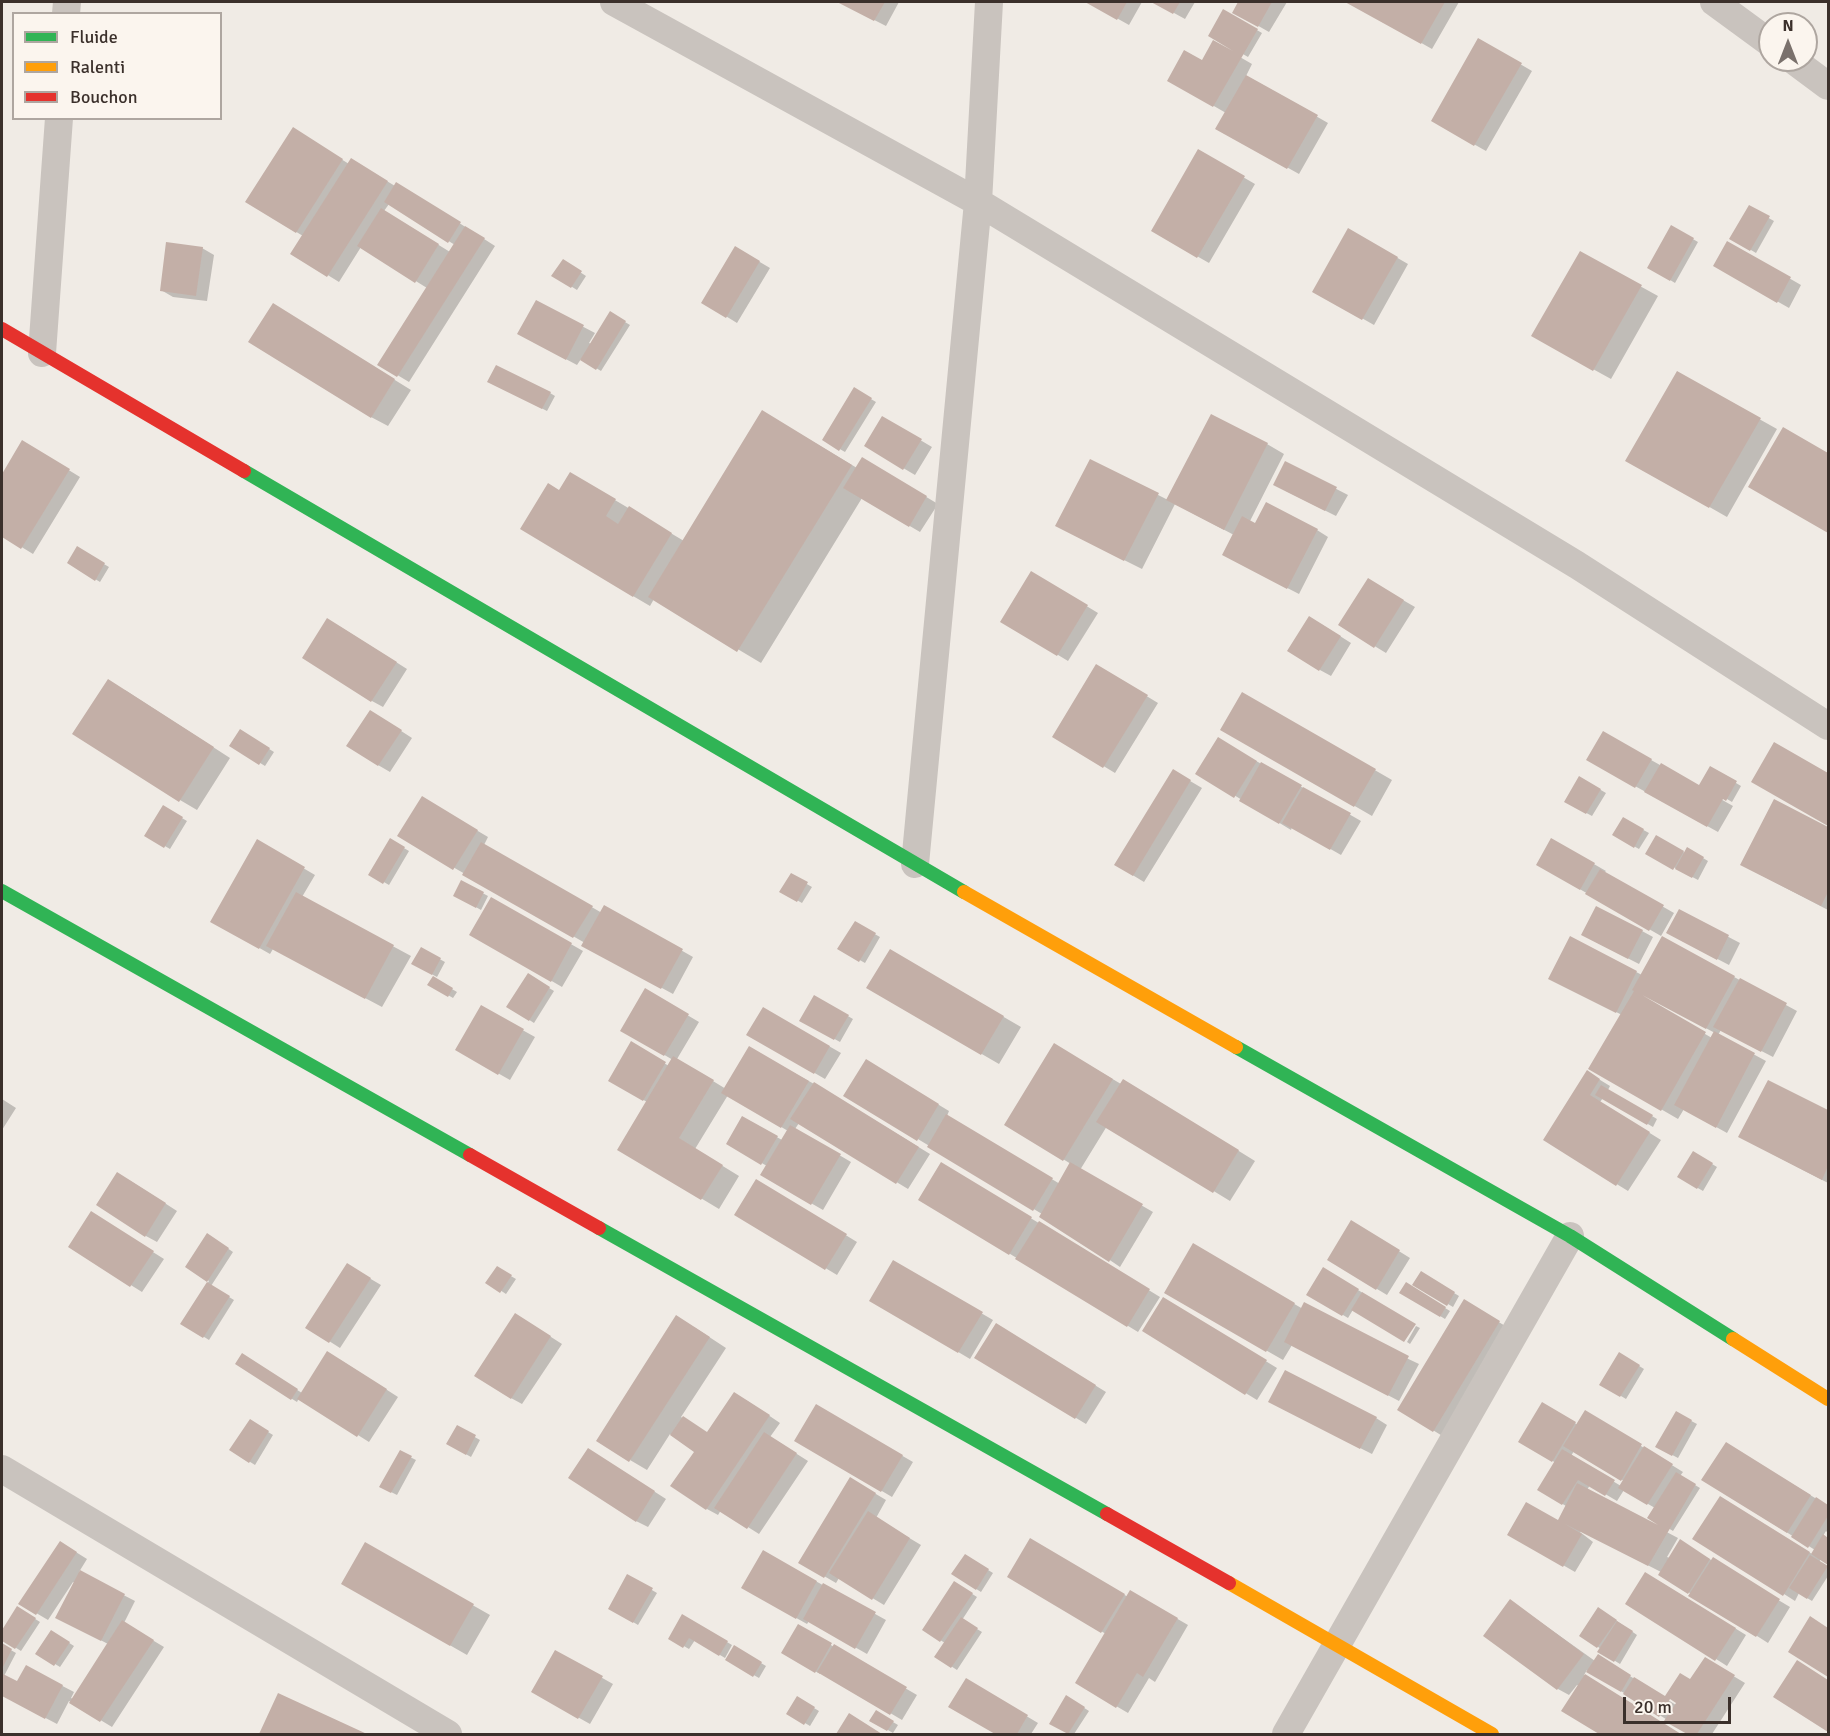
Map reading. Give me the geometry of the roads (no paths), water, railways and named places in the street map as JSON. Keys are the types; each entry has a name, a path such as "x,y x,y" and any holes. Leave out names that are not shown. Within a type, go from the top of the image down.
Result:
{"street":[{"path":"614,2 978,202 1577,565 1828,726"},
{"path":"915,864 978,202 989,2"},
{"path":"1714,2 1758,34"},
{"path":"1809,72 1828,86"},
{"path":"42,353 59,120"},
{"path":"2,329 915,864 1570,1236 1828,1399"},
{"path":"2,891 1339,1645 1492,1734"},
{"path":"1286,1734 1339,1645 1570,1236"},
{"path":"2,1469 448,1734"}]}
